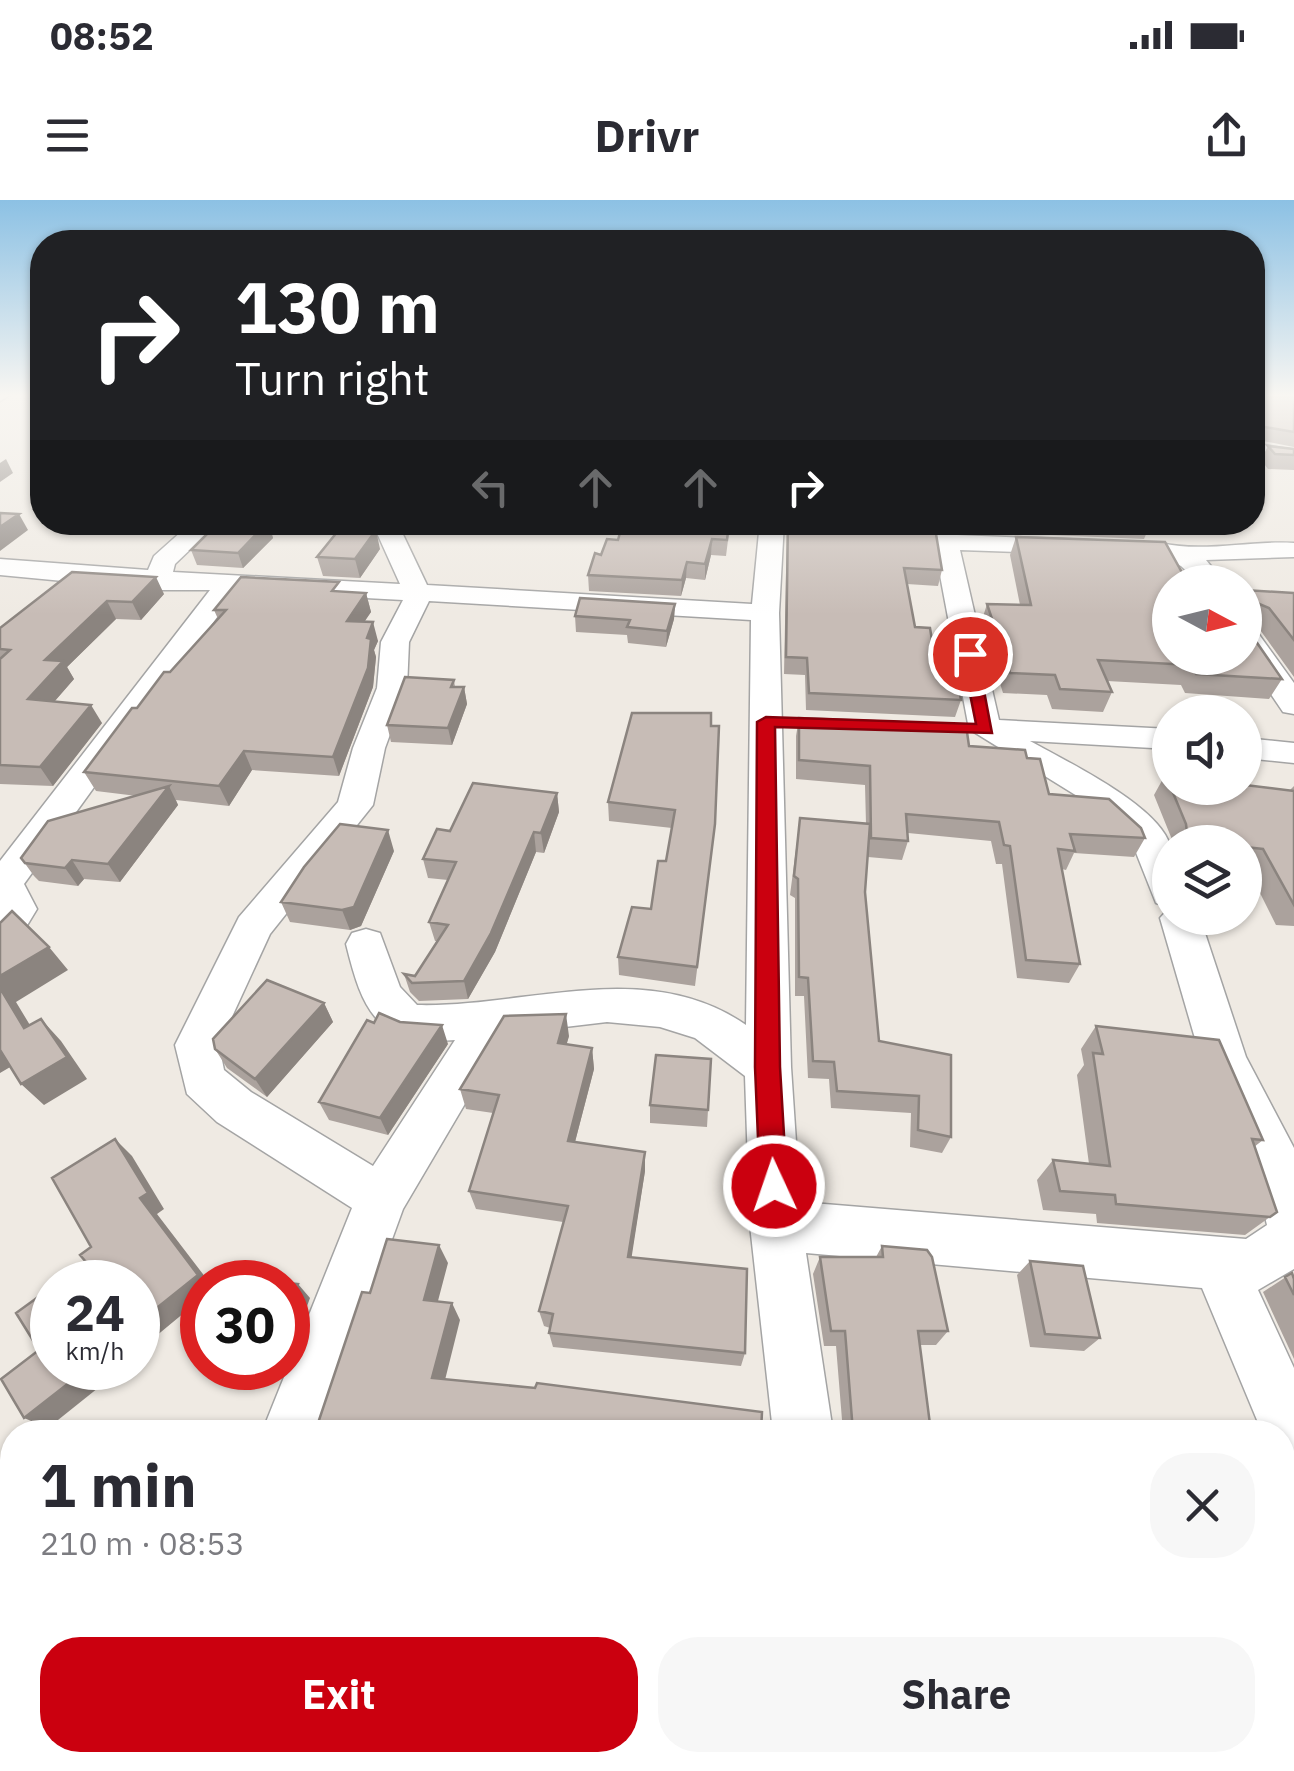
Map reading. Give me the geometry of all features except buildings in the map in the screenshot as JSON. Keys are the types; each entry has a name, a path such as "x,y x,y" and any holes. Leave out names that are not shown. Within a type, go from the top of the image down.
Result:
{"street":[{"path":"158,582 163,561 193,535"},
{"path":"393,535 402,548 406,575 420,596"},
{"path":"771,535 764,613 783,722 768,1067 776,1225 802,1420"},
{"path":"945,535 986,729 1102,796 1148,839 1152,849"},
{"path":"980,535 1182,555 1252,548 1294,550"},
{"path":"1182,555 1196,565"},
{"path":"0,567 158,582 622,602 764,613"},
{"path":"0,936 17,909 4,883 226,586"},
{"path":"381,1198 234,1107 203,1080 197,1045 252,928 355,806 369,748 392,688 395,642 420,596"},
{"path":"1262,659 1294,705"},
{"path":"947,727 1152,738"},
{"path":"1262,750 1294,753"},
{"path":"1185,935 1224,1059 1278,1167 1294,1228"},
{"path":"366,944 381,998 404,1020 441,1026 495,1015 605,1005 652,1008 697,1018 768,1067"},
{"path":"297,1420 381,1198 495,1015"},
{"path":"776,1225 1253,1266 1294,1238"},
{"path":"1218,1263 1287,1420"}],"route":[{"path":"774,1186 768,1067 766,722 986,729 970,654"}]}
